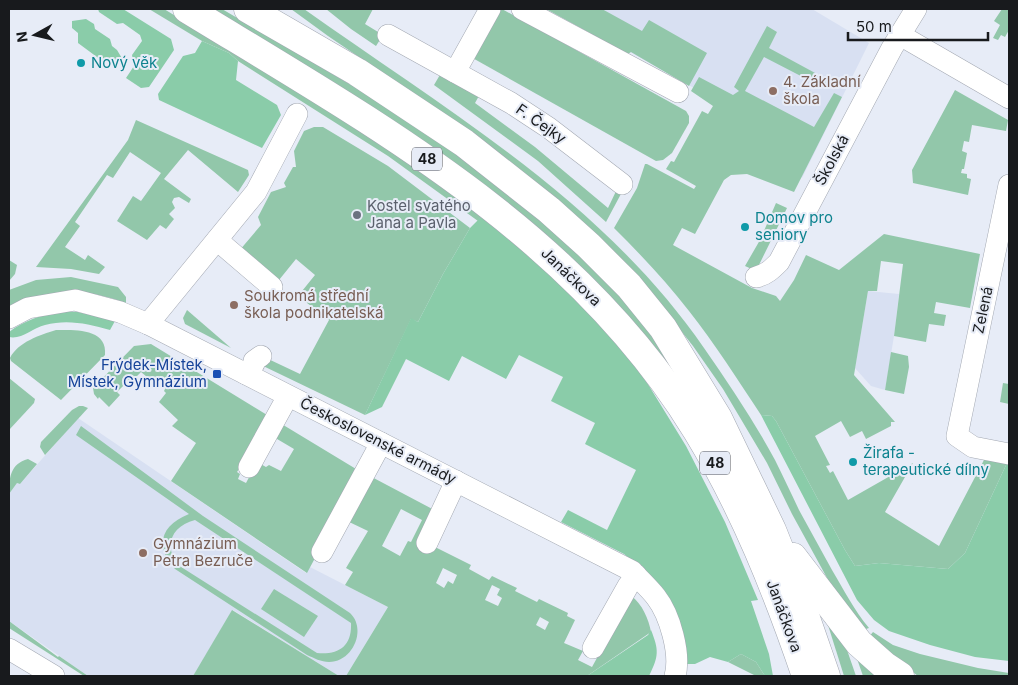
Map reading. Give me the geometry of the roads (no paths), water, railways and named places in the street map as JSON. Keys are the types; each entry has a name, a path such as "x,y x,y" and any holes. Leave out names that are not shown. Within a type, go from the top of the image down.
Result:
{"main road":[{"name":"Janáčkova","path":"187,9 338,101 437,166 528,236 604,308 670,390 697,431 744,516 806,676"},
{"name":"Janáčkova","path":"248,9 357,72 434,123 507,175 550,210 629,286 663,328 718,418 772,530 799,598 826,676"},
{"name":"48","path":"281,9 357,72"},
{"name":"48","path":"772,530 859,643 885,666 900,676"},
{"name":"48","path":"774,590 790,676"}],"street":[{"path":"456,72 490,9"},
{"path":"522,9 678,92"},
{"name":"Školská","path":"756,277 762,276 779,262 862,103 916,9"},
{"name":"F. Čejky","path":"388,35 511,103 549,128 622,184"},
{"path":"900,35 1009,98"},
{"path":"148,324 256,192 297,114"},
{"name":"Zelená","path":"1009,185 957,436 973,447 1009,454"},
{"path":"217,240 272,288"},
{"name":"Československé armády","path":"9,318 28,308 75,300 120,312 148,324 632,571 657,598 672,628 677,667 675,676"},
{"path":"246,374 254,364 254,361 261,356"},
{"path":"249,467 288,396"},
{"path":"322,552 381,442"},
{"path":"427,543 456,481"},
{"path":"593,648 628,586 636,576"},
{"path":"9,650 54,676"}],"place":[{"name":"Nový věk","path":"81,63"},
{"name":"4. Základní škola","path":"773,91"},
{"name":"Kostel svatého Jana a Pavla","path":"357,215"},
{"name":"Domov pro seniory","path":"745,227"},
{"name":"Soukromá střední škola podnikatelská","path":"234,305"},
{"name":"Frýdek-Místek, Místek, Gymnázium","path":"217,374"},
{"name":"Žirafa - terapeutické dílny","path":"853,462"},
{"name":"Gymnázium Petra Bezruče","path":"143,553"}]}
